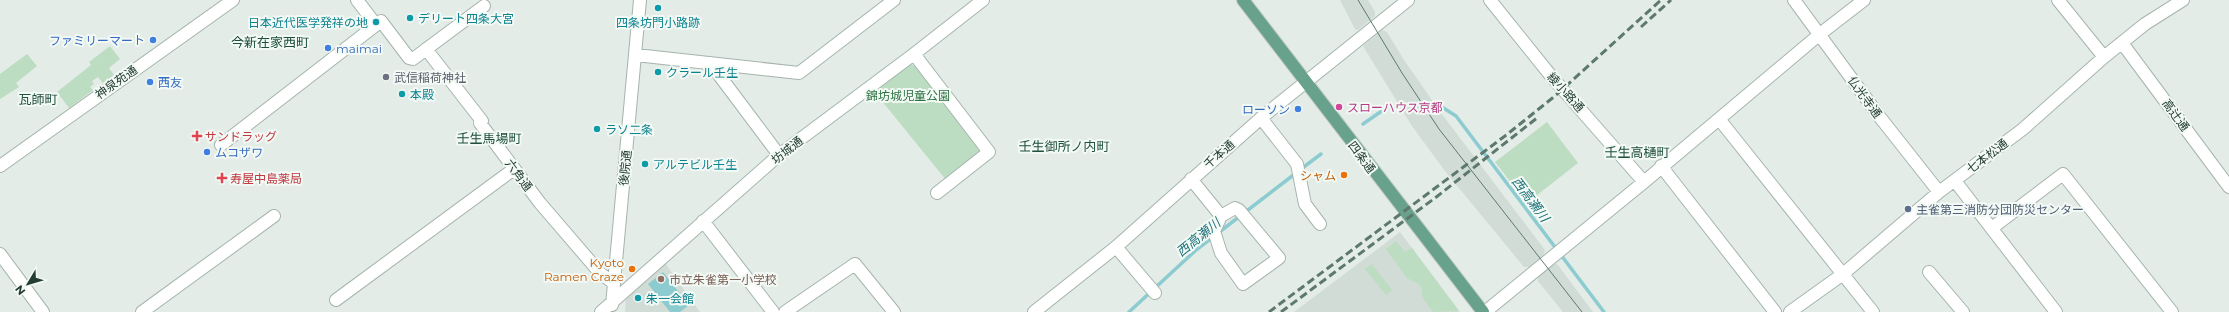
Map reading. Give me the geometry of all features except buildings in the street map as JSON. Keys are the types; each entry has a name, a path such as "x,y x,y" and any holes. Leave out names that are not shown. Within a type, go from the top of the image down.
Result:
{"main road":[{"name":"四条通","path":"1243,0 1305,83 1484,312"}],"street":[{"name":"神泉苑通","path":"0,166 233,0"},
{"path":"357,0 376,25"},
{"name":"後院通","path":"612,307 640,0"},
{"path":"636,55 799,73 894,0"},
{"name":"坊城通","path":"601,312 612,307 703,221 779,155 914,54 982,0"},
{"name":"千本通","path":"1034,312 1116,247 1261,118 1408,0"},
{"name":"綾小路通","path":"1490,0 1551,76 1644,182"},
{"name":"仏光寺通","path":"1794,0 1879,116 1939,192"},
{"path":"1484,312 1644,182 1661,166 1820,34 1864,0"},
{"path":"2058,0 2104,57"},
{"name":"七本松通","path":"1790,312 1843,274 1939,192 2024,129 2104,57 2145,24 2183,0"},
{"path":"221,145 382,21 409,58 413,59 484,6"},
{"name":"高辻通","path":"2122,43 2229,187"},
{"name":"六角通","path":"426,49 482,121 480,123 540,203 601,274 614,283"},
{"path":"914,54 989,152 937,193"},
{"path":"710,63 779,155"},
{"path":"1261,118 1297,164 1305,204 1320,224"},
{"path":"1718,119 1872,312"},
{"path":"1661,166 1775,312"},
{"path":"336,300 514,168"},
{"path":"1992,228 2064,174 2172,312"},
{"path":"1191,179 1221,216"},
{"path":"1955,181 2056,312"},
{"path":"1235,208 1243,214 1279,258 1243,284 1221,253 1216,235 1221,216 1235,208"},
{"path":"142,312 274,216"},
{"path":"703,221 773,312"},
{"path":"1116,247 1152,288"},
{"path":"0,254 43,312"},
{"path":"785,312 855,264 894,312"},
{"path":"1929,272 1963,312"}],"shaded area":[{"path":"1340,0 1368,0 1375,12 1375,16 1358,30 1355,29"},
{"path":"1382,30 1387,32 1404,60 1441,113 1545,250 1542,260 1531,267 1524,267 1445,171 1412,126 1363,46"},
{"path":"1400,232 1460,312 1294,312"},
{"name":"市立朱雀第一小学校","path":"665,263 700,312 625,312 626,296"},
{"path":"1557,264 1593,312 1563,312 1538,281 1539,275 1549,265"}],"green space":[{"path":"110,46 120,59 109,68 114,75 103,83 98,77 92,81 94,84 90,87 93,90 69,108 57,92 91,65 89,62"},
{"path":"27,54 37,66 16,83 19,87 0,99 0,74"},
{"name":"錦坊城児童公園","path":"908,63 915,66 982,149 980,155 946,180 873,90"},
{"path":"1547,122 1578,163 1527,203 1495,162"},
{"path":"1396,241 1405,252 1412,248 1459,311 1433,312 1422,297 1422,290 1419,284 1407,278 1386,249"},
{"path":"1372,264 1392,290 1386,295 1365,269"}],"water":[{"path":"663,272 689,305 680,312 670,312 648,284"}],"waterway":[{"name":"西高瀬川","path":"1437,104 1456,116 1604,312"},
{"name":"西高瀬川","path":"1363,124 1389,106"},
{"name":"西高瀬川","path":"1301,169 1321,154"},
{"name":"西高瀬川","path":"1218,233 1296,173"},
{"name":"西高瀬川","path":"1129,312 1196,250 1213,237"}],"tram line":[{"path":"1358,0 1402,73 1439,129 1582,312"}],"railway":[{"path":"1269,312 1505,136 1555,96 1661,0"},
{"path":"1641,27 1671,0"},
{"path":"1281,312 1435,198 1537,118"}],"place":[{"name":"四条坊門小路跡","path":"658,8"},
{"name":"デリート四条大宮","path":"410,18"},
{"name":"日本近代医学発祥の地","path":"376,22"},
{"name":"ファミリーマート","path":"153,40"},
{"name":"maimai","path":"328,48"},
{"name":"クラール壬生","path":"658,72"},
{"name":"武信稲荷神社","path":"386,77"},
{"name":"西友","path":"150,82"},
{"name":"本殿","path":"402,94"},
{"name":"スローハウス京都","path":"1339,107"},
{"name":"ローソン","path":"1298,109"},
{"name":"ラソ二条","path":"597,129"},
{"name":"サンドラッグ","path":"197,136"},
{"name":"ムコザワ","path":"207,152"},
{"name":"アルテビル壬生","path":"645,164"},
{"name":"シャム","path":"1344,175"},
{"name":"寿屋中島薬局","path":"222,178"},
{"name":"主雀第三消防分団防災センター","path":"1908,209"},
{"name":"Kyoto Ramen Craze","path":"632,269"},
{"name":"市立朱雀第一小学校","path":"661,279"},
{"name":"朱一会館","path":"638,298"}],"district":[{"name":"今新在家西町","path":"270,42"},
{"name":"瓦師町","path":"38,99"},
{"name":"壬生馬場町","path":"489,138"},
{"name":"壬生御所ノ内町","path":"1064,146"},
{"name":"壬生高樋町","path":"1637,152"}]}
